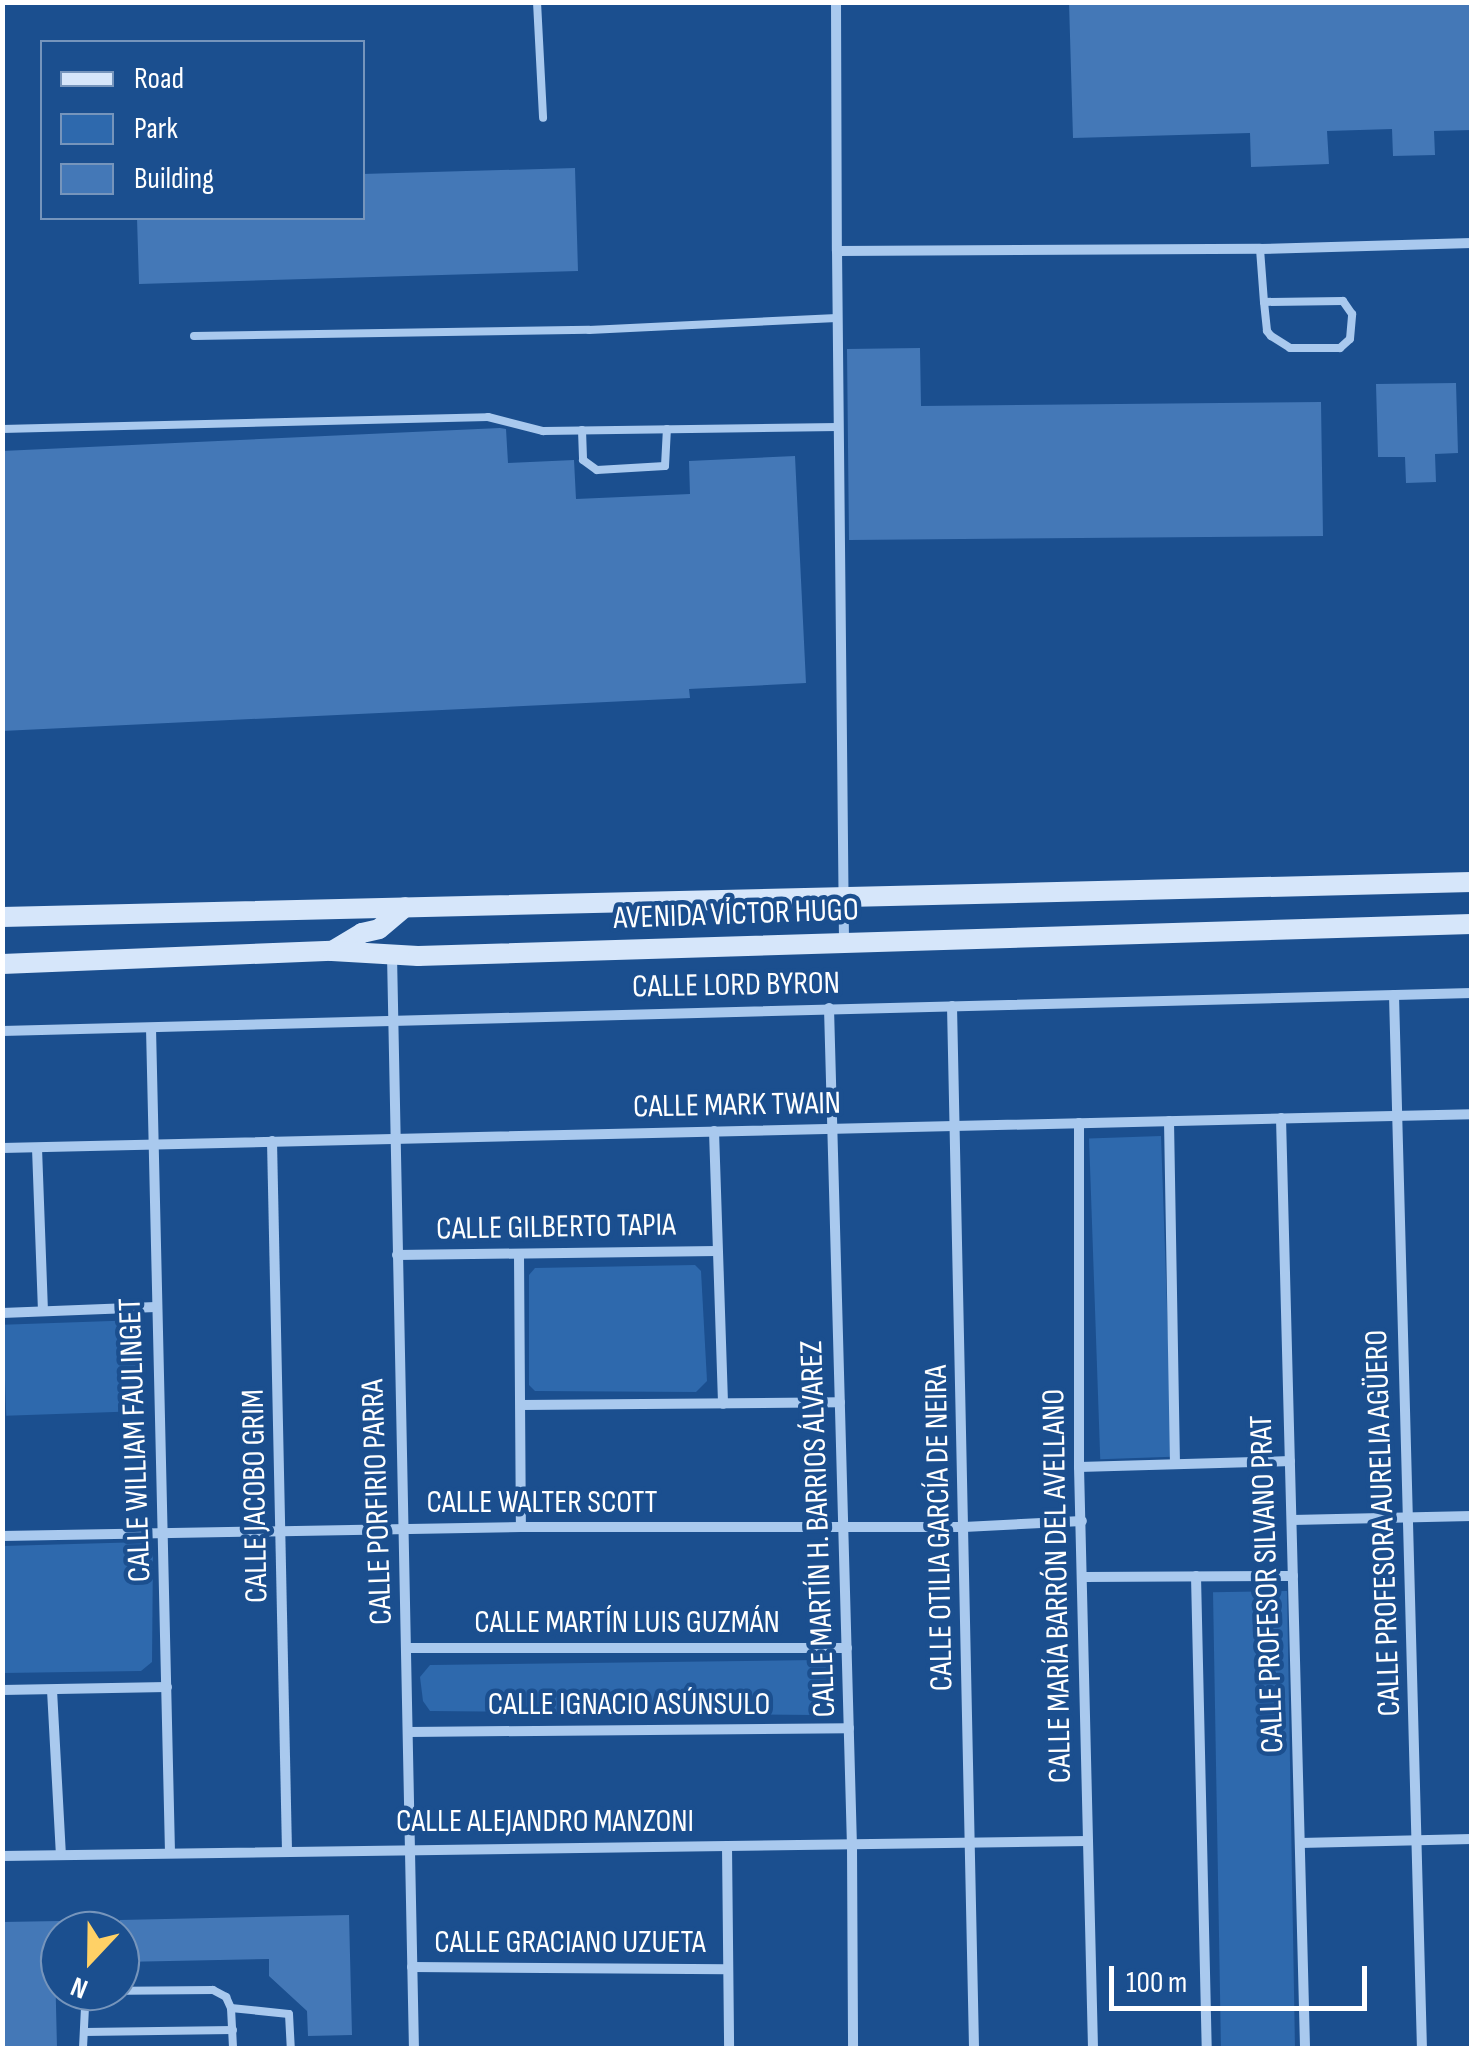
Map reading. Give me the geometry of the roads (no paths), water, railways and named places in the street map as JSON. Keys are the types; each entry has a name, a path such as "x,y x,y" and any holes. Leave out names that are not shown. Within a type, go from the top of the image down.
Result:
{"street":[{"path":"836,2 844,941"},
{"path":"836,252 1472,243"},
{"name":"AVENIDA VÍCTOR HUGO","path":"2,917 1472,882"},
{"path":"332,952 362,933 379,930 405,907"},
{"name":"AVENIDA VÍCTOR HUGO","path":"2,964 332,952 392,955 1472,924"},
{"name":"CALLE PORFIRIO PARRA","path":"392,955 414,2048"},
{"name":"CALLE LORD BYRON","path":"2,1031 1472,993"},
{"name":"CALLE PROFESORA AURELIA AGÜERO","path":"1394,995 1422,2048"},
{"name":"CALLE OTILIA GARCÍA DE NEIRA","path":"952,1006 974,2048"},
{"name":"CALLE MARTÍN H. BARRIOS ÁLVAREZ","path":"829,1008 852,1846 853,2048"},
{"name":"CALLE WILLIAM FAULINGET","path":"151,1028 170,1851"},
{"name":"CALLE MARK TWAIN","path":"2,1148 1472,1114"},
{"name":"CALLE PROFESOR SILVANO PRAT","path":"1281,1118 1305,2048"},
{"path":"1169,1120 1175,1464"},
{"name":"CALLE MARÍA BARRÓN DEL AVELLANO","path":"1079,1123 1079,1467 1094,2048"},
{"path":"714,1131 723,1404"},
{"name":"CALLE JACOBO GRIM","path":"272,1141 287,1850"},
{"path":"37,1148 43,1311"},
{"name":"CALLE GILBERTO TAPIA","path":"396,1255 716,1250"},
{"path":"519,1255 520,1527"},
{"path":"2,1313 156,1307"},
{"path":"521,1405 840,1402"},
{"path":"1079,1467 1290,1461"},
{"path":"1292,1520 1472,1516"},
{"name":"CALLE WALTER SCOTT","path":"2,1536 520,1527 964,1527 1082,1521"},
{"path":"1196,1576 1207,2048"},
{"path":"1084,1577 1293,1576"},
{"name":"CALLE MARTÍN LUIS GUZMÁN","path":"407,1648 847,1648"},
{"path":"2,1690 167,1687"},
{"path":"52,1690 60,1854"},
{"name":"CALLE IGNACIO ASÚNSULO","path":"409,1732 849,1728"},
{"path":"1300,1843 1472,1839"},
{"name":"CALLE ALEJANDRO MANZONI","path":"2,1856 1088,1841"},
{"path":"728,1846 729,2048"},
{"name":"CALLE GRACIANO UZUETA","path":"412,1967 728,1969"}],"lane":[{"path":"538,2 543,118"},
{"path":"1260,249 1264,302 1267,331 1279,343 1340,348 1350,339 1352,314 1343,301 1264,302"},
{"path":"194,336 589,330 837,318"},
{"path":"2,429 488,416 529,429 838,427"},
{"path":"582,430 583,460 597,470 665,466 667,429"},
{"path":"84,2048 85,2007 97,1991 213,1990 226,1998 231,2008 233,2048"},
{"path":"231,2008 288,2014 291,2048"},
{"path":"84,2032 233,2030"}]}
